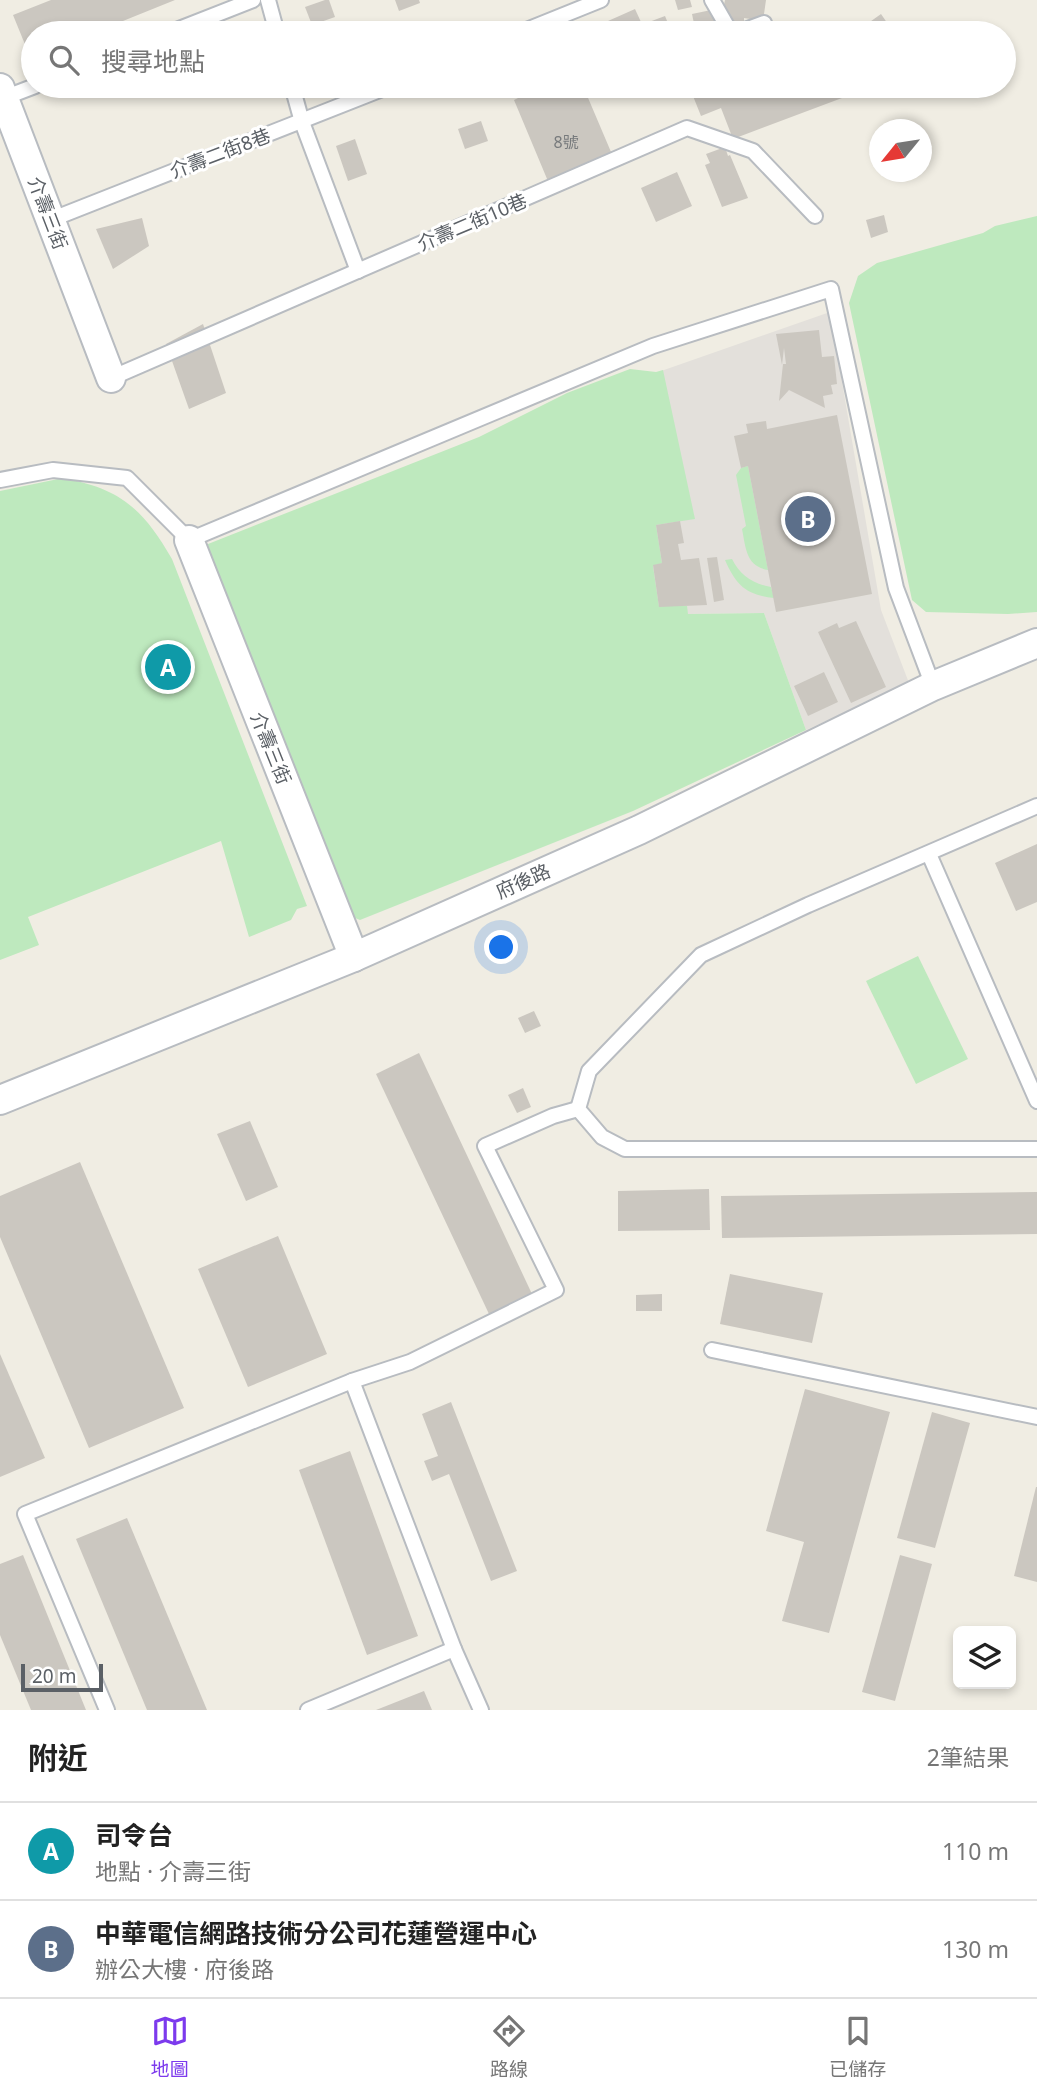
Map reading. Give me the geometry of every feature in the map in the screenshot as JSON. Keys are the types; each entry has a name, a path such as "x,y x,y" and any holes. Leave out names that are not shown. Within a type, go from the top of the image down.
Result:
{"street":[{"name":"介壽三街","path":"1,95 111,378"},
{"name":"介壽三街","path":"189,540 354,957"},
{"name":"府後路","path":"0,1100 354,957 639,830 933,686 1037,643"}],"lane":[{"path":"200,21 253,0"},
{"path":"268,0 274,21"},
{"path":"549,21 601,0"},
{"path":"712,0 725,21"},
{"path":"1,95 21,90"},
{"path":"295,98 358,271"},
{"name":"介壽二街8巷","path":"50,220 361,98"},
{"name":"介壽二街10巷","path":"111,378 687,128 753,151 815,216"},
{"path":"0,480 53,470 127,478 189,540 653,346 831,289 896,588 933,686"},
{"path":"578,1109 589,1070 701,955 808,905 1037,806"},
{"path":"929,854 1037,1101"},
{"path":"578,1109 602,1137 625,1149 1037,1149"},
{"path":"107,1710 25,1514 352,1381 411,1362 556,1290 485,1146 553,1116 578,1109"},
{"path":"712,1350 1037,1417"},
{"path":"352,1381 454,1649 481,1710"},
{"path":"308,1710 454,1649"}],"shaded area":[{"path":"830,312 881,610 909,683 806,730 764,613 687,614 659,607 624,384"}],"green space":[{"path":"1037,216 1037,612 926,612 912,600 849,303 858,276 877,263 983,233 995,226"},
{"path":"630,369 656,372 663,370 695,519 656,525 662,563 653,566 659,606 687,606 688,614 764,613 806,730 633,811 360,920 348,915 199,557 208,544 479,437 567,393"},
{"path":"748,466 768,570 751,561 742,529 746,526 736,475 741,468"},
{"path":"63,478 100,488 128,504 151,527 172,559 307,906 297,909 291,920 249,937 221,841 28,917 39,945 0,960 0,491"},
{"path":"732,559 748,578 771,587 774,598 756,594 743,587 733,576 725,560"},
{"path":"918,956 968,1059 916,1084 866,981"}],"building":[{"path":"51,0 175,0 123,21 21,21 21,35 13,15"},
{"path":"329,0 335,17 310,21 305,7"},
{"path":"395,0 419,0 420,3 399,11"},
{"path":"675,0 690,0 692,7 678,10"},
{"path":"725,0 766,0 763,21 744,18 744,21 725,20 722,14"},
{"path":"635,9 640,21 608,21"},
{"path":"716,9 719,21 693,21 692,14"},
{"path":"881,14 886,21 871,21"},
{"path":"665,16 667,21 652,21"},
{"path":"588,98 614,159 550,186 514,100"},
{"path":"694,98 842,98 733,139 721,108 701,116"},
{"path":"481,121 488,141 465,149 458,129"},
{"path":"355,139 367,174 348,181 336,146"},
{"path":"725,147 748,198 722,207 705,165 710,163 706,154"},
{"path":"677,172 692,206 656,222 641,188"},
{"path":"884,215 888,232 871,238 866,220"},
{"path":"142,218 149,246 113,269 96,229"},
{"path":"203,324 226,393 189,409 166,344"},
{"path":"819,330 822,357 834,356 837,384 831,385 833,394 823,396 825,408 789,390 779,401 783,364 786,364 784,348 782,365 776,334"},
{"path":"837,415 872,594 776,612 748,466 741,468 734,436 748,433 746,424 766,421 767,429"},
{"path":"680,521 684,543 678,544 681,560 699,558 707,605 659,607 653,565 662,563 656,525"},
{"path":"717,557 724,600 714,602 707,558"},
{"path":"856,621 886,687 851,703 818,632 837,623 839,628"},
{"path":"170,649 189,686 175,693 161,677 155,656"},
{"path":"824,672 838,702 808,716 794,686"},
{"path":"1037,844 1037,902 1016,911 995,863"},
{"path":"534,1011 541,1026 525,1033 518,1018"},
{"path":"419,1053 532,1294 489,1314 376,1074"},
{"path":"523,1088 531,1107 517,1113 508,1095"},
{"path":"250,1121 278,1187 246,1201 217,1134"},
{"path":"80,1162 184,1408 89,1448 0,1237 0,1196"},
{"path":"709,1189 710,1230 618,1231 618,1191"},
{"path":"1037,1192 1037,1234 722,1238 721,1196"},
{"path":"278,1236 327,1354 248,1387 198,1269"},
{"path":"730,1274 823,1293 812,1343 720,1324"},
{"path":"662,1294 662,1311 636,1311 636,1295"},
{"path":"0,1354 45,1458 0,1477"},
{"path":"805,1389 890,1412 829,1633 782,1621 804,1542 766,1531"},
{"path":"451,1402 517,1571 491,1581 449,1474 432,1481 424,1461 438,1456 422,1414"},
{"path":"932,1412 970,1423 935,1548 897,1538"},
{"path":"350,1451 418,1636 367,1655 299,1470"},
{"path":"1037,1487 1037,1582 1014,1576"},
{"path":"127,1518 207,1710 147,1710 76,1539"},
{"path":"23,1555 86,1710 31,1710 0,1635 0,1564"},
{"path":"900,1555 932,1564 895,1701 862,1692"},
{"path":"424,1691 432,1710 376,1710"}],"place":[{"name":"中華電信網路技術分公司花蓮營運中心","path":"808,519"},
{"name":"司令台","path":"168,667"}]}
